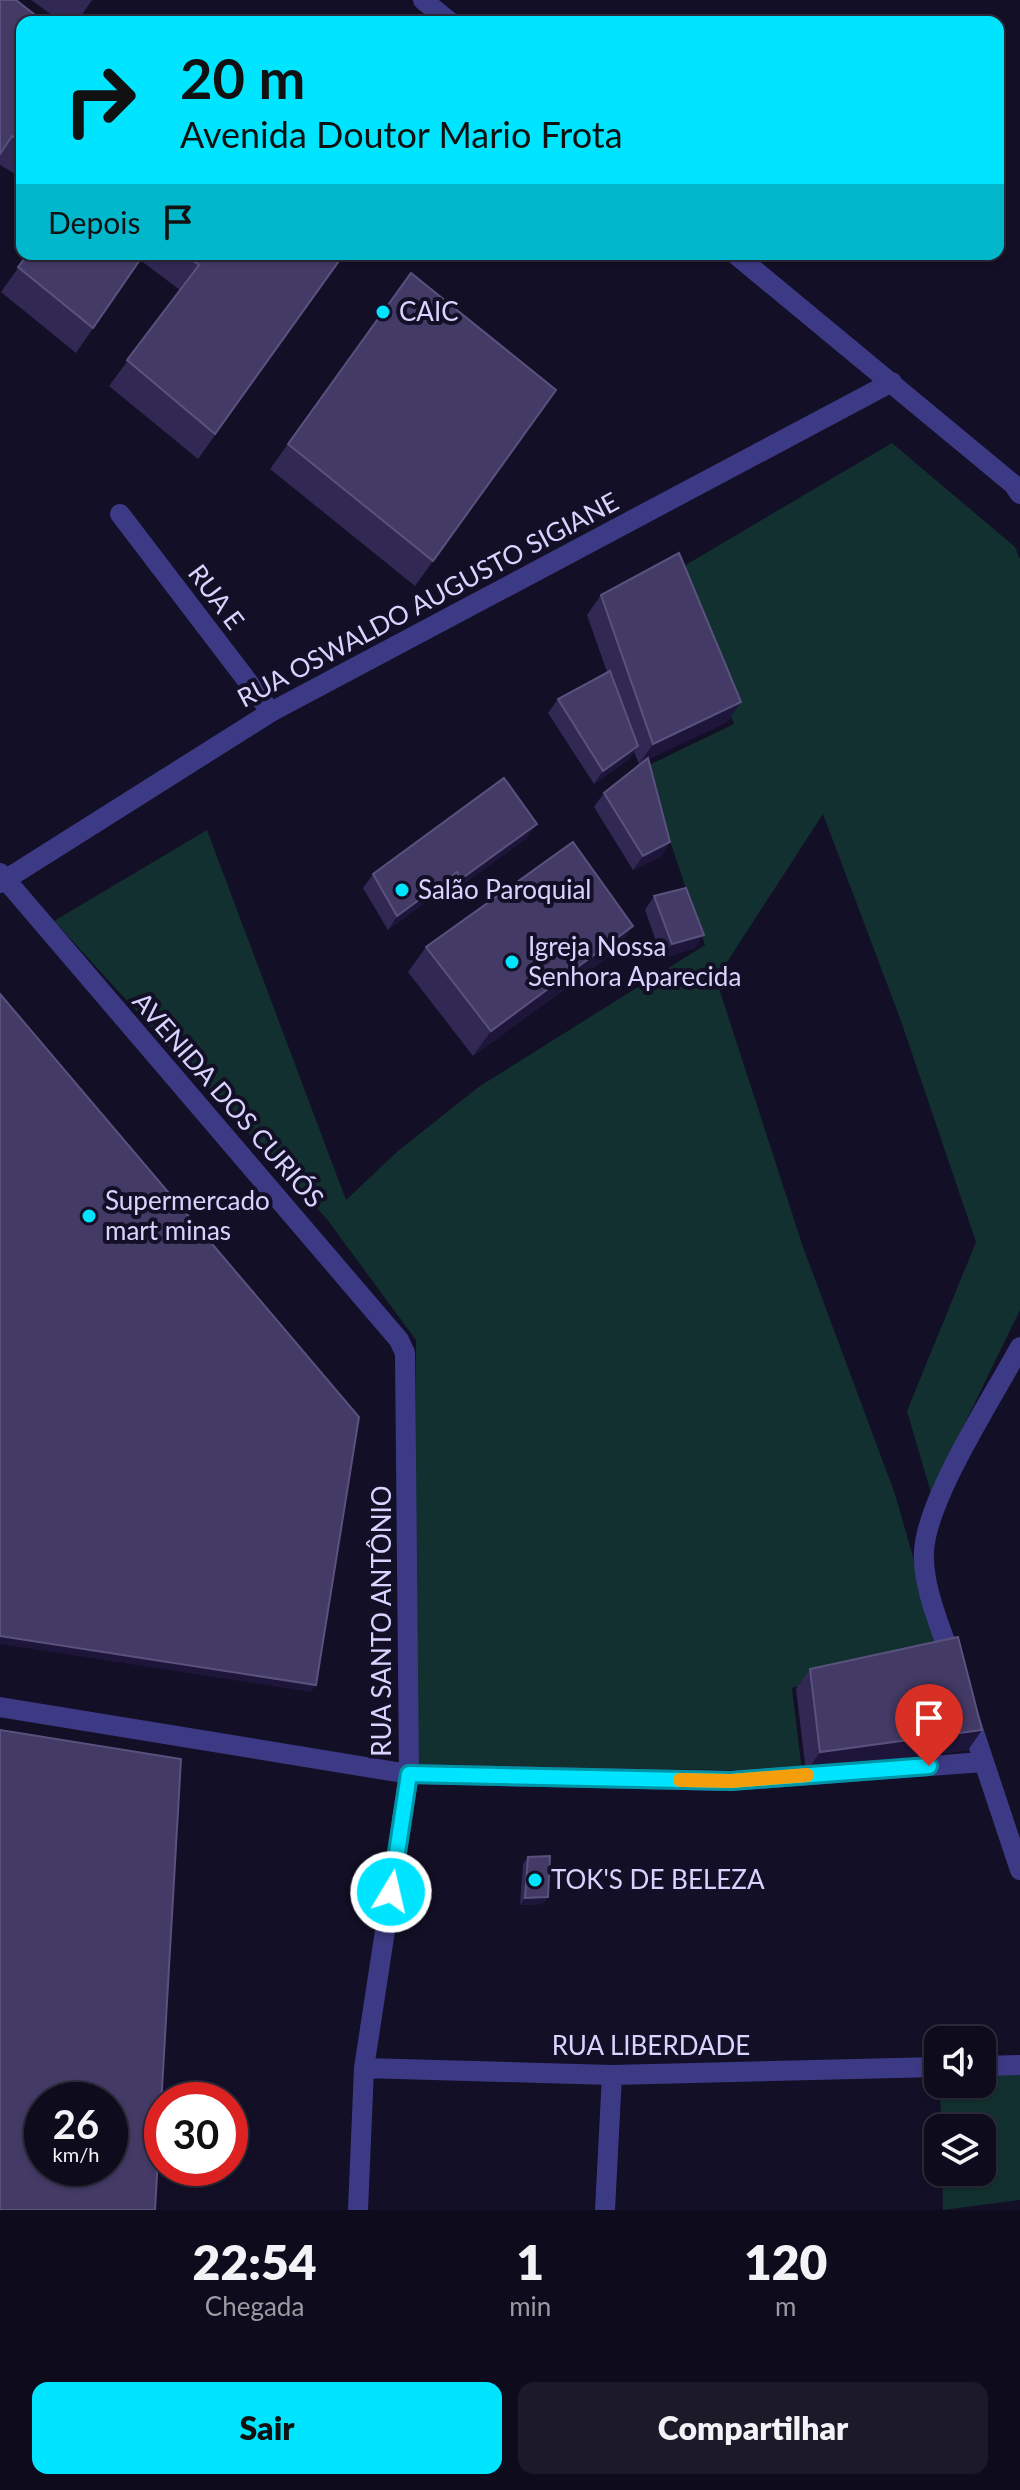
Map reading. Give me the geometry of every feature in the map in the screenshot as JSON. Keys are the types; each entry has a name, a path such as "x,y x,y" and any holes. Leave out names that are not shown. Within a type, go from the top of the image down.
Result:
{"street":[{"path":"423,0 443,16"},
{"path":"742,260 892,382 1013,484 1020,494"},
{"name":"RUA OSWALDO AUGUSTO SIGIANE","path":"2,879 271,712 892,382"},
{"name":"RUA E","path":"120,514 271,712"},
{"name":"AVENIDA DOS CURIÓS","path":"2,879 399,1340 406,1365"},
{"path":"1020,1347 945,1486 930,1520 924,1553 929,1587 1020,1870"},
{"name":"RUA SANTO ANTÔNIO","path":"358,2210 364,2068 409,1774 406,1365"},
{"path":"0,1707 409,1774 731,1781 983,1762"},
{"path":"996,2066 1020,2065"},
{"name":"RUA LIBERDADE","path":"364,2068 612,2075 924,2067"},
{"path":"605,2210 612,2075"}],"green space":[{"path":"892,443 1015,547 1020,559 1020,1310 931,1493 907,1411 976,1242 901,1021 823,814 716,979 803,1247 895,1494 940,1651 792,1688 802,1771 413,1766 416,1340 326,1218 54,921 207,830 346,1200 399,1150 480,1086 705,945 645,767 734,724 672,573"},
{"path":"1020,2073 1020,2200 943,2210 942,2186 996,2186 996,2114 941,2114 940,2098 996,2098 996,2074"}],"building":[{"path":"0,0 16,0 36,16 16,16 16,138 12,136 0,154"},
{"path":"23,260 140,260 93,328 18,267"},
{"path":"192,260 340,260 215,434 127,360 199,265"},
{"path":"411,273 556,390 433,561 288,444"},
{"path":"679,553 741,702 653,744 601,595"},
{"path":"610,671 638,746 603,771 558,699"},
{"path":"648,758 670,842 643,856 604,793"},
{"path":"504,778 537,824 461,879 457,872 397,916 373,874"},
{"name":"Igreja Nossa Senhora Aparecida","path":"573,842 633,926 491,1031 426,947"},
{"path":"686,888 704,935 672,944 654,896"},
{"name":"Supermercado mart minas","path":"0,994 359,1417 316,1685 0,1636"},
{"path":"958,1637 982,1730 820,1752 810,1669"},
{"path":"0,1730 181,1759 162,2082 144,2082 144,2186 156,2186 155,2210 0,2210"},
{"path":"550,1856 548,1897 525,1898 528,1857"}],"slow traffic":[{"path":"680,1780 731,1781 807,1775"}],"place":[{"name":"CAIC","path":"383,312"},
{"name":"Salão Paroquial","path":"402,890"},
{"name":"Igreja Nossa Senhora Aparecida","path":"512,962"},
{"name":"Supermercado mart minas","path":"89,1216"},
{"name":"TOK'S DE BELEZA","path":"535,1880"}],"route":[{"path":"391,1892 409,1774 731,1781 929,1766"}]}
